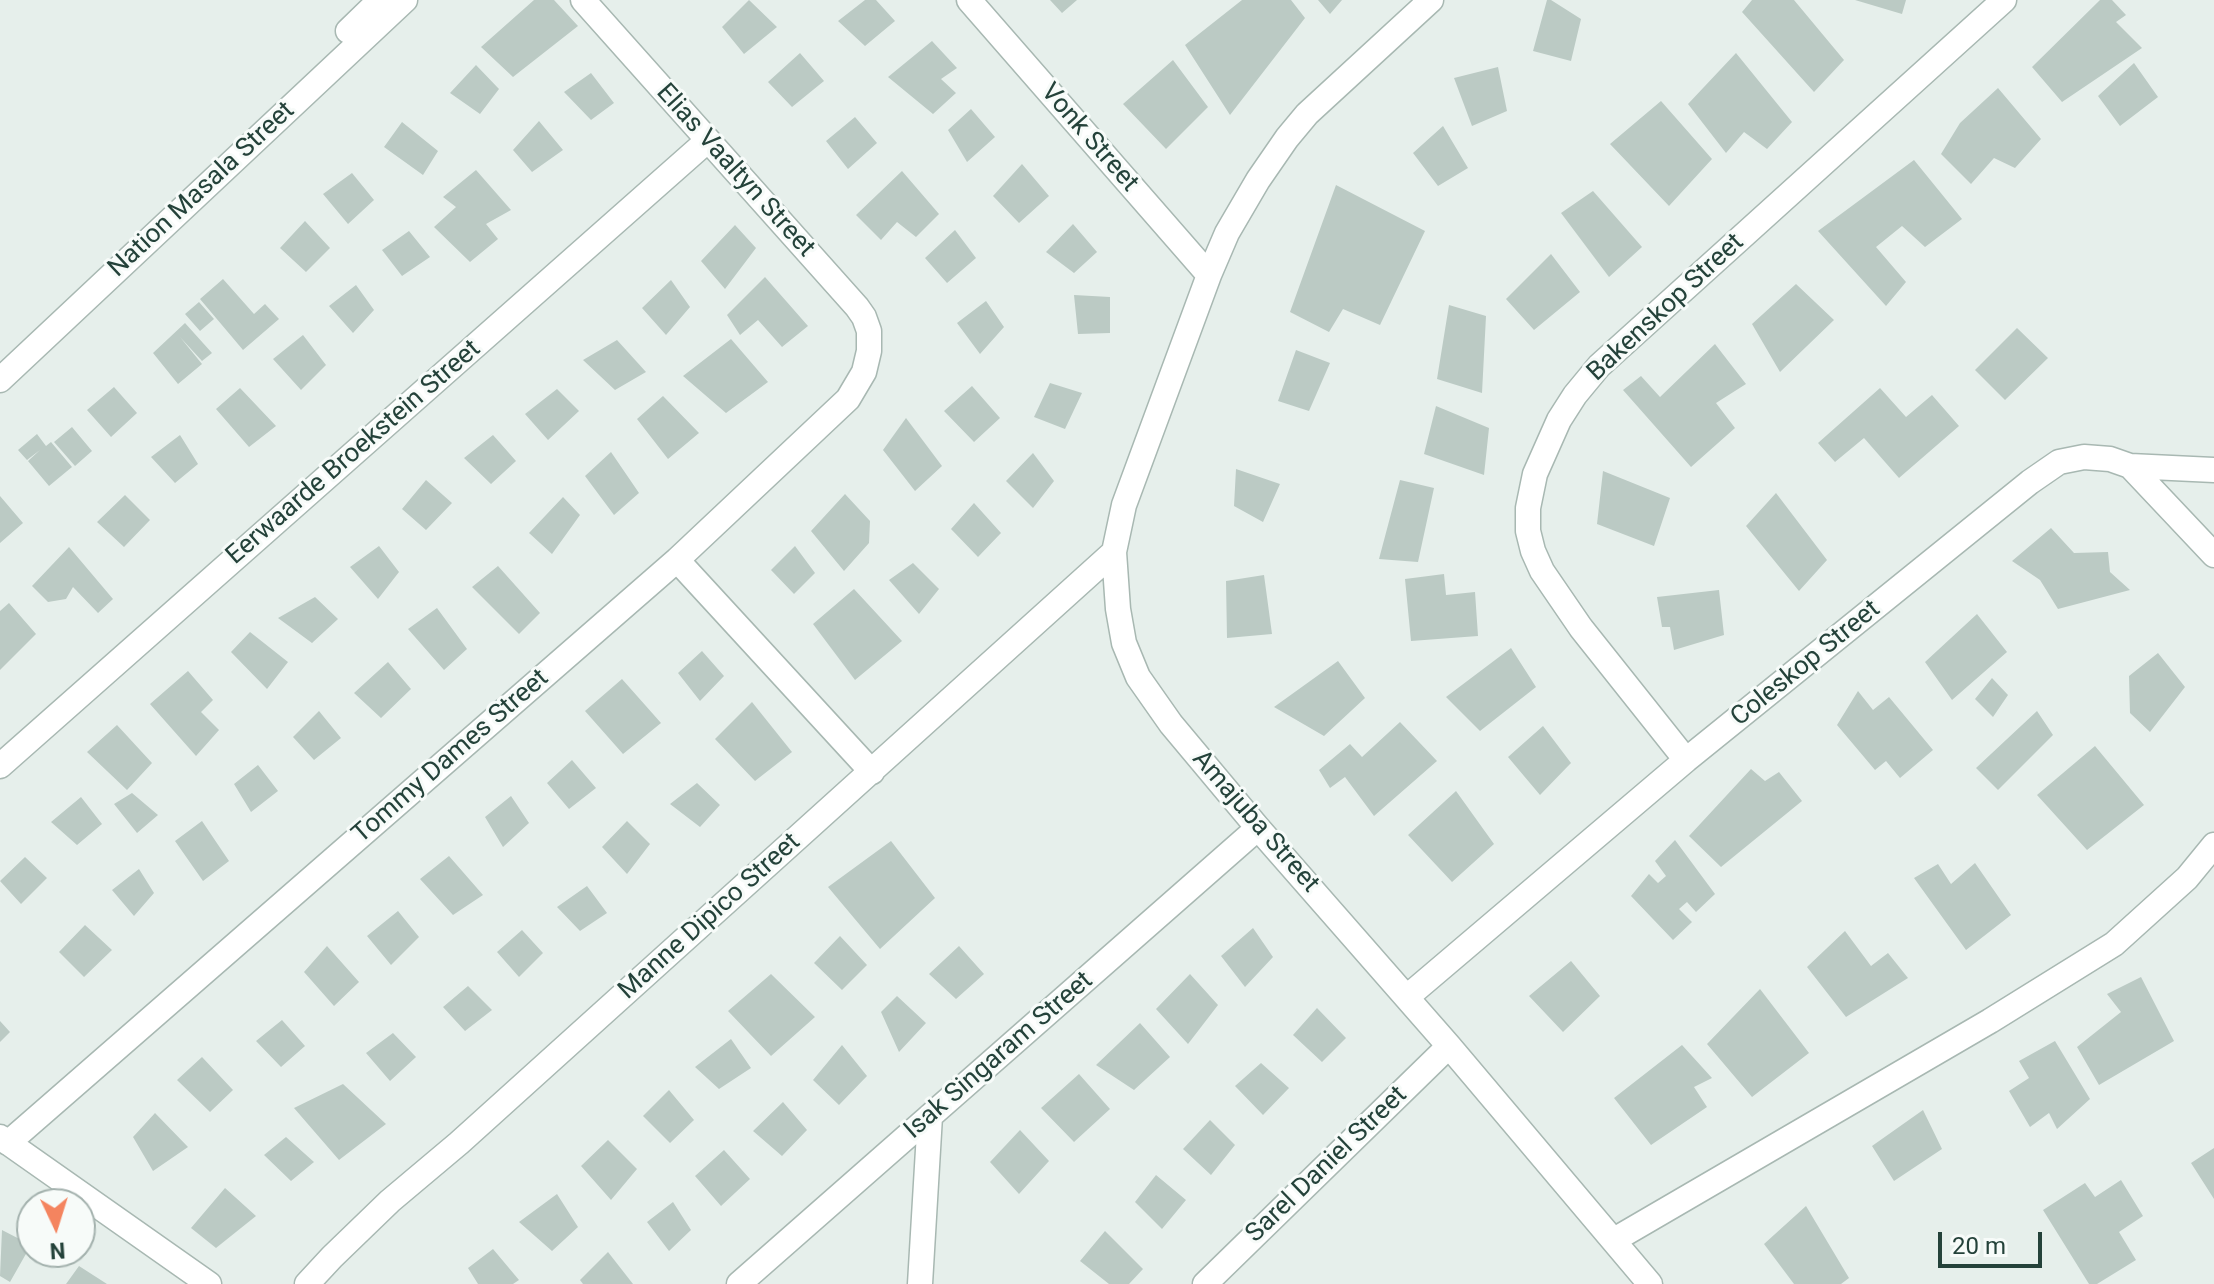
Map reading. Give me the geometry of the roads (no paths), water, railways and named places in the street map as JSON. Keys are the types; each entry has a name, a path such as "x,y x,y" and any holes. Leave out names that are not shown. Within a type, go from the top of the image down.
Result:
{"street":[{"path":"0,371 380,0"},
{"name":"Nation Masala Street","path":"0,380 405,0"},
{"name":"Elias Vaaltyn Street","path":"583,0 857,307 869,331 869,351"},
{"name":"Vonk Street","path":"969,0 1209,275"},
{"name":"Amajuba Street","path":"1431,0 1330,92 1287,138 1235,220 1209,275 1124,505 1114,552 1118,609 1124,643 1138,677 1171,724 1650,1284"},
{"name":"Bakenskop Street","path":"1686,760 1581,628 1542,571 1528,531 1528,508 1535,474 1559,420 1599,366 2004,0"},
{"name":"Eerwaarde Broekstein Street","path":"0,766 707,141"},
{"name":"Tommy Dames Street","path":"4,1140 677,560 848,399 864,372 869,351"},
{"name":"Coleskop Street","path":"1407,997 1686,760 2050,468 2070,458 2084,457 2110,459 2130,466 2214,470"},
{"path":"2130,466 2214,555"},
{"name":"Manne Dipico Street","path":"307,1284 390,1201 459,1143 1114,552"},
{"path":"677,560 872,772"},
{"name":"Isak Singaram Street","path":"739,1284 1258,828"},
{"path":"1614,1240 1990,1021 2114,944 2187,878 2214,845"},
{"name":"Sarel Daniel Street","path":"1205,1284 1449,1046"},
{"path":"920,1284 930,1116"},
{"path":"4,1140 209,1284"}]}
